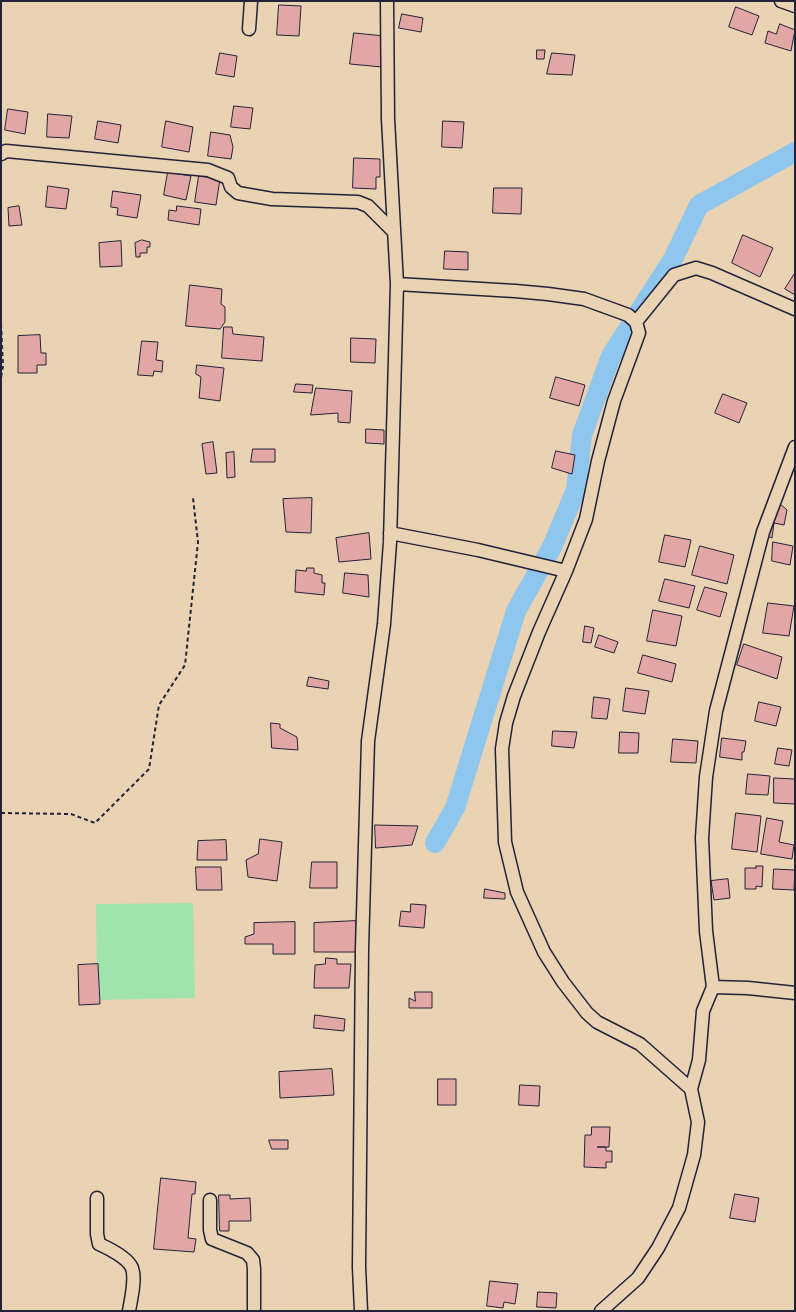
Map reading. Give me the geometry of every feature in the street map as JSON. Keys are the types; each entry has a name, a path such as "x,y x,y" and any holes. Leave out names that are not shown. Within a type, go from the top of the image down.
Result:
{"street":[{"path":"249,29 252,1"},
{"path":"361,1311 359,1267 362,949 368,741 384,624 390,533 397,284 388,119 387,1"},
{"path":"782,1 795,6"},
{"path":"1,154 6,151 208,170 228,178 231,187 238,193 272,199 358,202 368,206 394,232"},
{"path":"636,322 674,275 696,268 712,273 795,310"},
{"path":"397,284 548,294 584,299 628,315 636,322 639,333 614,401 598,461 586,519 566,571 538,632 514,696 506,723 502,749 505,842 517,892 544,952 563,982 587,1013 597,1022 640,1044 691,1089"},
{"path":"601,1311 638,1278 658,1248 679,1208 694,1155 698,1122 691,1089 699,1060 703,1011 713,987 706,931 702,838 706,777 716,711 763,532 795,447"},
{"path":"390,533 478,550 566,571"},
{"path":"713,987 748,988 795,993"},
{"path":"97,1198 97,1234 99,1244 108,1248 132,1267 134,1277 129,1311"},
{"path":"210,1200 210,1230 212,1239 247,1253 253,1260 254,1311"}],"path":[{"path":"1,324 3,366 1,378"},
{"path":"1,813 71,814 95,823 149,769 158,704 185,665 198,542 193,498"}],"green space":[{"path":"193,903 195,998 97,1000 96,904"}],"building":[{"path":"279,5 301,6 299,36 277,35"},
{"path":"736,7 759,16 752,35 729,27"},
{"path":"402,14 423,18 421,32 399,28"},
{"path":"780,24 795,30 791,51 765,43 768,31 776,34"},
{"path":"354,33 385,36 382,67 350,64"},
{"path":"537,50 545,50 544,59 537,59"},
{"path":"220,53 237,56 234,77 216,74"},
{"path":"552,53 575,55 572,75 547,74"},
{"path":"234,106 253,108 250,129 231,127"},
{"path":"8,109 28,112 25,134 5,130"},
{"path":"48,114 72,116 69,138 47,137"},
{"path":"98,121 121,125 118,143 95,139"},
{"path":"166,121 193,127 189,152 162,147"},
{"path":"443,121 464,122 462,148 442,147"},
{"path":"211,132 230,135 233,147 231,159 208,156"},
{"path":"354,158 380,159 380,177 376,177 376,189 353,188"},
{"path":"168,172 191,176 186,200 164,195"},
{"path":"199,176 220,179 216,205 195,202"},
{"path":"48,186 69,189 66,209 46,207"},
{"path":"494,188 522,188 521,214 493,213"},
{"path":"113,191 141,195 137,218 117,215 118,208 111,207"},
{"path":"19,206 22,225 9,226 8,208"},
{"path":"177,206 201,209 199,225 168,220 169,210 176,211"},
{"path":"743,235 773,248 760,277 732,263"},
{"path":"142,240 150,242 150,247 147,247 147,253 140,253 140,257 136,257 135,243"},
{"path":"121,241 122,266 100,267 99,243"},
{"path":"445,251 468,252 468,270 444,269"},
{"path":"795,273 795,295 785,289"},
{"path":"190,285 222,289 221,304 225,307 225,322 220,329 186,326"},
{"path":"224,327 232,327 233,334 264,337 262,361 222,358"},
{"path":"40,335 41,353 46,353 46,365 37,365 37,373 18,373 18,336"},
{"path":"351,338 376,339 375,363 351,362"},
{"path":"142,341 158,342 156,360 163,361 162,372 154,371 153,376 138,375"},
{"path":"197,365 224,368 220,401 199,398 201,377 196,374"},
{"path":"556,377 585,385 579,406 550,398"},
{"path":"296,384 313,385 312,393 294,392"},
{"path":"316,388 352,391 350,423 338,422 338,413 311,415"},
{"path":"723,394 747,403 739,423 715,413"},
{"path":"366,429 384,430 384,444 366,443"},
{"path":"213,442 217,473 206,474 202,444"},
{"path":"253,449 275,449 275,462 251,462"},
{"path":"556,451 575,455 572,474 552,468"},
{"path":"234,452 235,477 227,478 226,453"},
{"path":"312,498 311,533 286,532 283,499"},
{"path":"780,504 787,510 784,525 774,523 772,538 765,535"},
{"path":"369,533 371,559 339,562 336,538"},
{"path":"665,535 691,540 685,567 659,562"},
{"path":"773,542 793,546 790,565 772,561"},
{"path":"700,546 734,555 727,584 692,575"},
{"path":"307,568 314,568 314,573 322,575 322,583 325,583 324,595 295,592 296,570 306,571"},
{"path":"345,573 368,575 369,597 343,593"},
{"path":"665,579 695,586 689,608 659,601"},
{"path":"705,587 727,593 720,617 697,610"},
{"path":"768,603 794,606 789,636 763,633"},
{"path":"653,610 682,616 676,646 647,641"},
{"path":"585,626 594,628 591,643 583,642"},
{"path":"599,635 618,642 614,653 595,647"},
{"path":"744,644 782,657 777,679 737,665"},
{"path":"643,655 676,664 672,682 638,673"},
{"path":"309,677 329,681 328,689 307,686"},
{"path":"626,688 649,691 645,714 623,711"},
{"path":"594,697 610,699 607,719 592,718"},
{"path":"759,702 781,707 776,726 755,721"},
{"path":"271,723 280,724 280,728 297,737 298,750 272,748"},
{"path":"553,731 577,732 574,748 552,746"},
{"path":"620,732 639,733 638,753 619,753"},
{"path":"722,738 746,741 744,752 742,752 742,760 720,757"},
{"path":"673,739 698,741 696,763 671,762"},
{"path":"778,748 792,750 789,766 775,764"},
{"path":"748,774 770,776 768,795 746,794"},
{"path":"774,778 795,779 795,804 774,803"},
{"path":"736,813 761,816 757,852 732,849"},
{"path":"767,818 783,821 779,842 794,845 792,859 761,854"},
{"path":"375,825 418,826 412,845 376,848"},
{"path":"260,839 282,842 277,881 248,877 246,860 258,854"},
{"path":"226,840 227,860 197,860 198,841"},
{"path":"312,862 337,862 337,888 310,888"},
{"path":"756,866 763,866 762,887 756,886 756,889 745,889 745,868 756,868"},
{"path":"196,867 221,867 222,890 197,890"},
{"path":"774,869 795,870 794,890 773,889"},
{"path":"728,879 730,898 714,900 711,881"},
{"path":"485,889 505,893 505,899 484,898"},
{"path":"411,904 426,905 424,928 399,926 401,911 410,912"},
{"path":"356,921 356,952 314,952 314,923"},
{"path":"295,922 295,954 273,954 273,944 245,944 245,937 254,934 254,923"},
{"path":"326,958 337,959 337,964 351,964 349,988 314,988 315,965 325,964"},
{"path":"98,964 100,1004 79,1005 78,965"},
{"path":"415,992 432,992 432,1008 409,1008 409,998 415,1001"},
{"path":"315,1015 345,1019 344,1031 314,1028"},
{"path":"332,1069 334,1095 280,1098 279,1072"},
{"path":"438,1079 456,1079 456,1105 438,1105"},
{"path":"520,1085 540,1086 539,1106 519,1105"},
{"path":"592,1127 610,1127 609,1147 606,1147 606,1151 612,1151 612,1162 606,1162 606,1168 584,1167 585,1135 591,1135"},
{"path":"269,1140 288,1140 288,1149 272,1149"},
{"path":"161,1178 196,1182 195,1194 192,1194 188,1238 196,1239 194,1252 154,1249"},
{"path":"735,1194 759,1198 755,1222 730,1218"},
{"path":"219,1195 230,1195 230,1199 250,1198 251,1221 229,1221 229,1231 220,1231"},
{"path":"490,1281 518,1284 515,1304 504,1302 503,1308 487,1306"},
{"path":"538,1292 557,1293 556,1308 537,1307"}],"waterway":[{"path":"435,843 455,808 516,611 552,547 576,490 582,435 611,356 673,259 699,205 795,152"}]}
